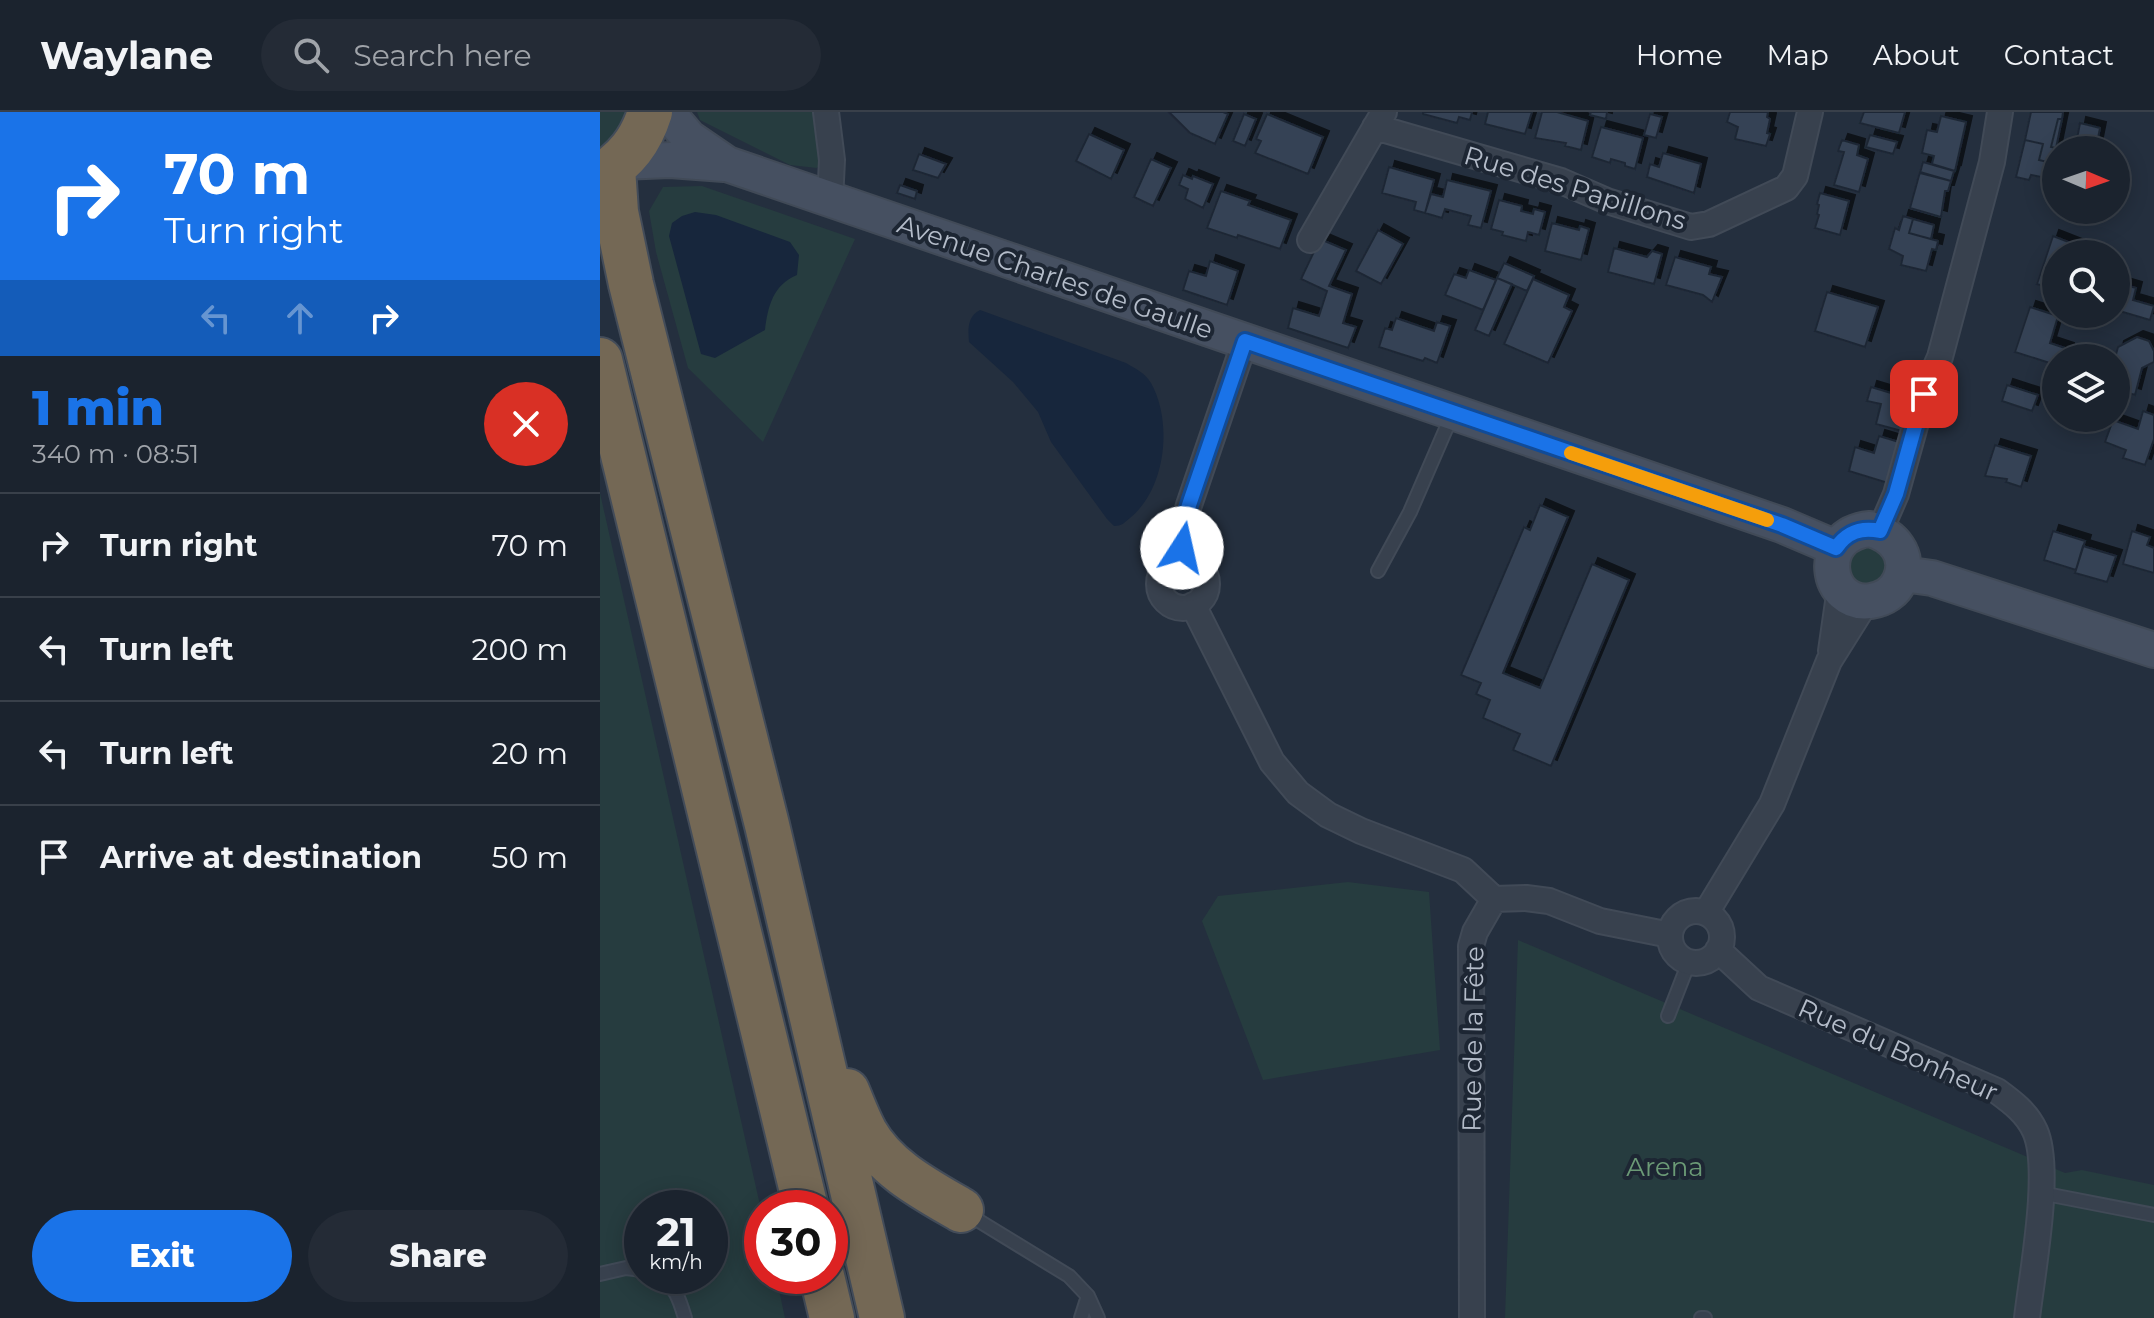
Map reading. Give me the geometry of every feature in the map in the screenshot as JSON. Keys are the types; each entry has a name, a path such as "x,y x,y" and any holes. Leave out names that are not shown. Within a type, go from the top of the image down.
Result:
{"highway":[{"path":"650,112 645,130 634,147 611,169 623,249 767,825 882,1318"},
{"path":"600,360 802,1190"},
{"path":"767,825 803,930 847,1090 866,1133 878,1151 909,1179 961,1210"},
{"path":"826,1294 832,1318"}],"main road":[{"path":"667,112 689,138 727,164"},
{"path":"611,169 670,160 727,164"},
{"name":"Avenue Charles de Gaulle","path":"727,164 1782,525 1836,548"},
{"path":"1860,530 1880,531 1897,544 1902,553 1903,574 1898,586 1878,600 1853,595 1832,572 1836,548 1842,540 1860,530"},
{"path":"1903,574 1932,578 2154,650"}],"street":[{"path":"826,112 832,160 830,201"},
{"name":"Rue des Papillons","path":"1380,120 1561,181 1607,201 1691,227 1709,224 1786,188 1795,176 1810,112"},
{"path":"1880,531 1896,494 1924,394 1940,357 1992,162 2000,112"},
{"path":"1310,240 1380,120"},
{"path":"1183,560 1181,533 1245,341"},
{"path":"1183,560 1198,566 1206,579 1204,594 1186,608 1171,605 1165,600 1159,586 1163,571 1175,561 1183,560"},
{"path":"1706,913 1772,804 1853,595"},
{"path":"1193,605 1272,762 1298,793 1328,815 1463,870 1494,899 1549,901 1600,921 1670,935"},
{"name":"Rue de la Fête","path":"1472,1318 1471,946 1475,932 1494,899"},
{"path":"1689,912 1706,913 1719,925 1722,942 1706,961 1689,962 1675,954 1671,947 1670,935 1674,922 1689,912"},
{"name":"Rue du Bonheur","path":"1718,950 1759,988 1997,1091 2021,1109 2035,1131 2042,1160 2027,1318"}],"lane":[{"path":"1378,571 1410,512 1453,412"},
{"path":"1668,1016 1689,962"},
{"path":"2041,1193 2154,1215"},
{"path":"961,1210 1069,1276 1088,1296 1098,1318"},
{"path":"600,1274 624,1268"},
{"path":"676,1294 685,1318"},
{"path":"1081,1318 1088,1296"}],"green space":[{"path":"600,112 634,112 600,158"},
{"path":"697,112 815,112 825,157 817,168 790,165 700,120"},
{"path":"702,186 855,239 763,442 688,368 656,252 649,211 663,187"},
{"path":"600,493 757,1190 744,1190 744,1294 780,1294 785,1318 600,1318"},
{"path":"1858,544 1879,547 1889,566 1878,585 1856,586 1844,561"},
{"path":"1348,882 1429,892 1440,1050 1263,1080 1202,921 1218,896"},
{"name":"Arena","path":"1518,940 2065,1173 2082,1170 2154,1185 2154,1318 1505,1318"}],"water":[{"path":"695,212 716,215 790,242 799,255 797,275 777,290 765,330 715,358 701,354 669,236 672,223"},
{"path":"980,310 1126,363 1151,383 1162,416 1162,454 1152,490 1123,524 1114,526 1107,519 1051,442 1038,412 1013,382 969,342 971,320"}],"building":[{"path":"1169,112 1228,114 1215,144 1190,133"},
{"path":"1423,112 1472,112 1470,120 1459,117 1457,123"},
{"path":"1488,112 1532,112 1525,134 1485,124"},
{"path":"1542,112 1557,112 1588,121 1581,150 1565,146 1566,143 1535,138"},
{"path":"1591,112 1607,112 1606,119 1590,115"},
{"path":"1730,112 1768,112 1767,133 1770,134 1766,146 1735,139 1738,127 1727,122"},
{"path":"1864,112 1905,112 1899,133 1860,123"},
{"path":"2031,112 2063,112 2054,136 2042,136 2042,144 2025,140"},
{"path":"1244,114 1256,119 1245,146 1233,141"},
{"path":"1267,114 1323,137 1308,174 1255,153 1261,141 1256,139"},
{"path":"1650,114 1662,117 1656,138 1644,135"},
{"path":"1941,116 1966,122 1955,171 1932,164 1934,156 1922,153 1927,130 1937,132"},
{"path":"2058,119 2062,119 2058,136 2054,136"},
{"path":"2080,123 2100,128 2098,136 2078,136"},
{"path":"1601,127 1643,138 1635,169 1611,159 1610,163 1592,157"},
{"path":"1089,134 1124,150 1111,179 1076,161"},
{"path":"1870,135 1897,142 1893,154 1866,147"},
{"path":"1842,140 1859,145 1857,155 1868,159 1859,192 1834,185 1844,152 1838,151"},
{"path":"2025,140 2042,144 2039,160 2042,161 2042,177 2031,175 2029,180 2016,177"},
{"path":"1663,153 1701,164 1694,193 1647,177 1650,164 1659,167"},
{"path":"919,154 946,164 938,178 913,170"},
{"path":"1151,159 1171,168 1153,206 1134,197"},
{"path":"1923,162 1954,171 1951,181 1920,173"},
{"path":"1389,167 1434,180 1425,213 1414,210 1416,202 1382,193"},
{"path":"1920,172 1951,181 1948,191 1945,191 1941,217 1910,208"},
{"path":"1183,175 1213,184 1203,208 1185,199 1188,189 1179,185"},
{"path":"1447,180 1491,191 1481,228 1468,225 1471,216 1445,209 1442,218 1425,213 1431,194 1443,197"},
{"path":"900,185 917,191 915,199 897,193"},
{"path":"1221,191 1250,201 1248,205 1291,220 1280,249 1207,228"},
{"path":"1820,193 1849,201 1840,235 1815,228"},
{"path":"1499,200 1522,206 1521,211 1533,214 1534,209 1545,212 1539,235 1528,232 1526,241 1491,229"},
{"path":"1903,216 1913,219 1909,233 1938,241 1936,250 1932,249 1926,271 1901,265 1903,256 1889,249 1895,228 1899,230"},
{"path":"1913,219 1934,225 1931,239 1909,233"},
{"path":"1552,223 1579,230 1580,226 1589,229 1581,260 1545,251"},
{"path":"1378,230 1403,244 1381,284 1356,271"},
{"path":"1320,239 1346,250 1329,286 1352,294 1343,323 1356,327 1348,348 1288,328 1293,308 1319,316 1327,291 1301,279"},
{"path":"1614,248 1647,257 1652,251 1662,254 1654,284 1608,272"},
{"path":"1675,257 1711,267 1709,274 1722,277 1712,302 1703,295 1666,285"},
{"path":"1210,261 1238,271 1227,305 1183,290 1189,271 1206,276"},
{"path":"1504,263 1534,276 1527,291 1497,278"},
{"path":"2042,269 2042,286 2037,284"},
{"path":"1469,270 1496,280 1483,310 1445,295 1454,274 1466,278"},
{"path":"1497,278 1512,284 1489,336 1475,330"},
{"path":"1533,279 1569,295 1564,307 1572,311 1548,363 1504,344"},
{"path":"2130,286 2136,288 2133,300 2154,306 2150,320 2130,314"},
{"path":"1827,292 1878,307 1865,347 1815,331"},
{"path":"2030,307 2042,311 2042,328 2054,328 2050,343 2053,344 2042,344 2042,361 2015,352"},
{"path":"1396,318 1434,331 1437,322 1450,326 1437,363 1379,347 1385,328 1392,330"},
{"path":"2137,337 2149,341 2154,351 2154,362 2142,368 2135,395 2130,393 2130,344 2124,344"},
{"path":"2007,385 2038,395 2032,411 2002,401"},
{"path":"1871,387 1911,399 1902,431 1876,424 1881,404 1867,401"},
{"path":"1900,387 1914,391 1911,399 1897,395"},
{"path":"2143,411 2154,415 2154,439 2145,465 2123,458 2126,450 2105,442 2109,432 2130,432 2130,426 2138,429"},
{"path":"1879,436 1899,442 1888,483 1849,471 1855,447 1874,453"},
{"path":"1995,445 2031,456 2021,487 2006,482 2007,479 1985,476"},
{"path":"1540,505 1568,517 1503,673 1540,688 1592,564 1629,580 1551,766 1513,750 1520,734 1483,718 1490,700 1476,694 1481,683 1461,675 1524,527 1530,530"},
{"path":"2053,531 2085,541 2076,570 2044,560"},
{"path":"2132,531 2150,537 2147,545 2154,548 2154,573 2123,564"},
{"path":"2083,546 2116,556 2107,582 2075,573"}],"slow traffic":[{"path":"1571,453 1767,520"}],"route":[{"path":"1182,548 1181,533 1189,505 1245,341 1782,525 1836,548 1842,540 1860,530 1880,531 1896,494 1924,394"}]}
